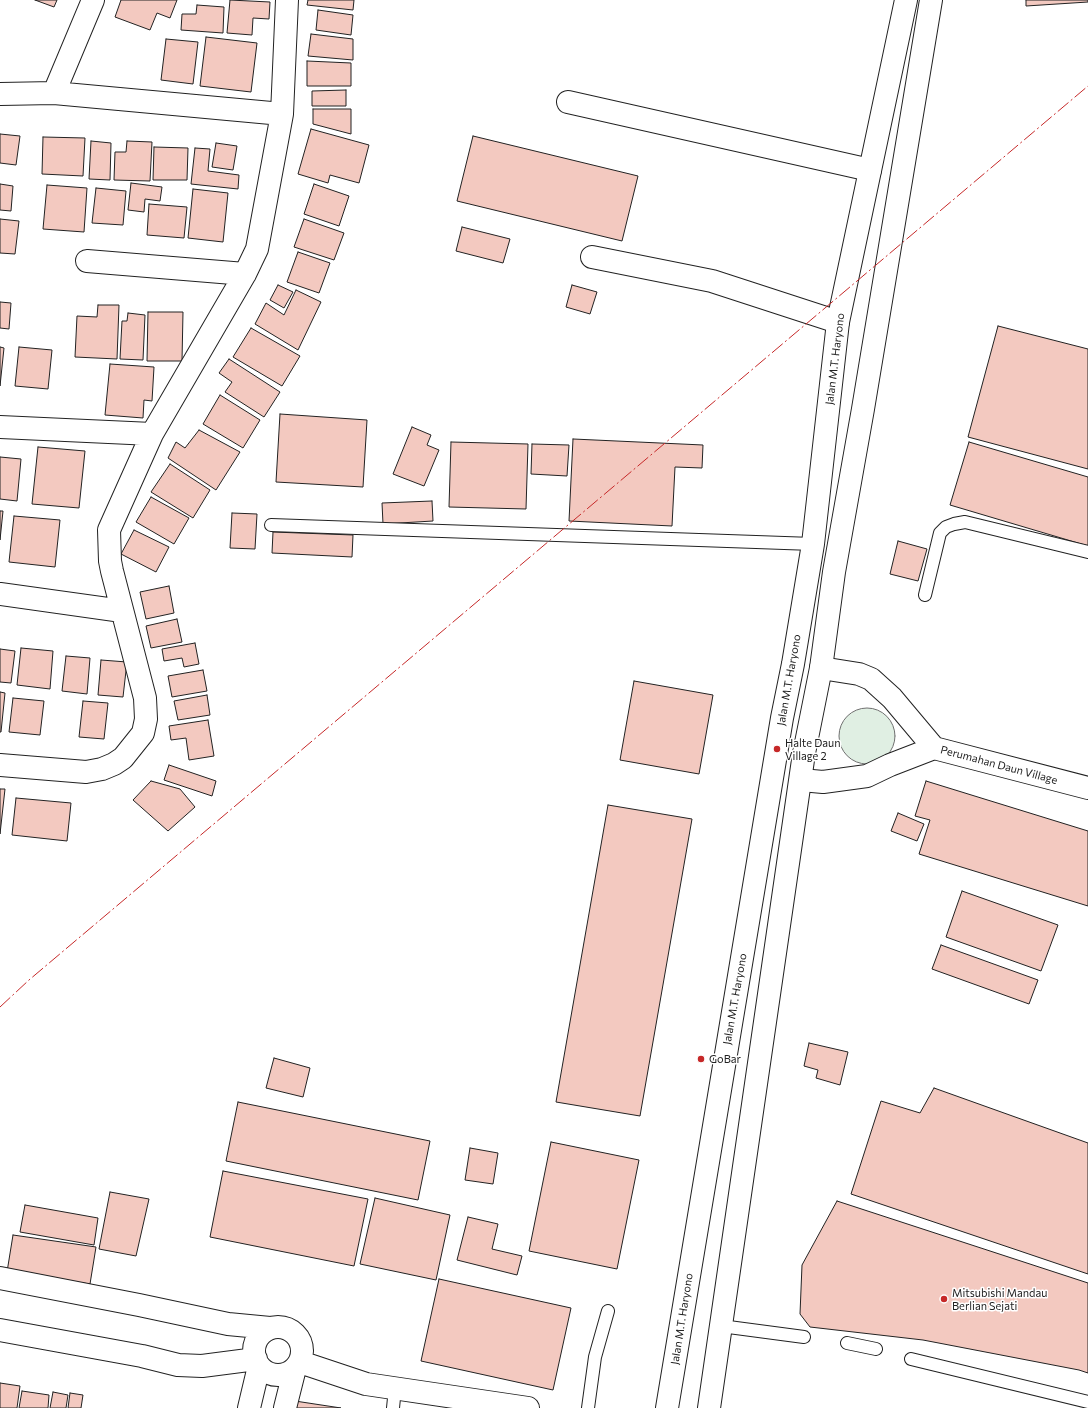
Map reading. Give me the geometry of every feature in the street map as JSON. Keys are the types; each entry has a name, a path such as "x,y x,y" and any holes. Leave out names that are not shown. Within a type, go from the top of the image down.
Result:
{"street":[{"path":"54,93 92,0"},
{"path":"0,765 86,772 102,769 123,758 143,732 146,719 145,698 110,561 109,530 152,434 245,274 257,249 282,114 287,0"},
{"name":"Jalan M.T. Haryono","path":"667,1408 782,718 793,664 813,544 838,322 906,0"},
{"path":"709,1408 804,753 821,668 834,572 863,409 931,0"},
{"path":"0,94 54,93 282,114"},
{"path":"568,102 870,170"},
{"path":"592,257 712,281 838,322"},
{"path":"87,261 245,274"},
{"path":"0,427 152,434"},
{"path":"0,594 122,611"},
{"name":"Perumahan Daun Village","path":"793,664 859,674 871,679 892,698 934,748 1088,788"},
{"path":"772,778 823,782 867,776 934,748"},
{"path":"0,1278 140,1305 228,1324 270,1328 278,1327 286,1329 293,1333 298,1339 302,1346 302,1354 297,1365 285,1408"},
{"path":"270,1328 258,1338 254,1352 258,1363 266,1371 272,1374 280,1375 297,1365 366,1384 394,1398 528,1408"},
{"path":"0,1330 142,1356 178,1365 202,1366 258,1363"},
{"path":"248,1408 258,1363"}],"lane":[{"path":"925,595 940,533 946,527 954,524 965,522 1088,552"},
{"path":"271,525 813,544"},
{"path":"588,1408 595,1357 608,1311"},
{"path":"721,1326 804,1337"},
{"path":"847,1343 876,1349"},
{"path":"911,1359 1088,1402"}],"green space":[{"path":"867,708 878,710 887,716 893,725 895,736 893,747 887,756 878,762 867,764 856,762 847,756 841,747 839,736 841,725 847,716 856,710"}],"building":[{"path":"35,0 57,0 54,7"},
{"path":"121,0 177,0 170,18 157,13 150,30 115,17"},
{"path":"230,0 270,2 269,19 253,18 252,35 227,33"},
{"path":"308,0 354,0 353,10 307,5"},
{"path":"1026,0 1088,0 1088,2 1026,6"},
{"path":"197,5 224,7 223,33 181,30 182,14 196,14"},
{"path":"318,10 353,15 351,35 316,30"},
{"path":"311,34 353,39 353,60 308,56"},
{"path":"206,37 257,43 251,92 200,86"},
{"path":"166,39 198,42 193,84 161,80"},
{"path":"307,61 351,63 351,86 307,86"},
{"path":"346,90 346,106 312,106 312,91"},
{"path":"313,109 351,109 351,134 313,124"},
{"path":"311,129 369,145 359,183 330,175 328,183 298,174"},
{"path":"0,134 20,136 16,165 0,163"},
{"path":"473,136 638,176 622,241 457,201"},
{"path":"43,137 85,138 83,176 42,174"},
{"path":"91,141 111,143 110,180 89,179"},
{"path":"127,141 152,142 150,181 114,180 115,152 126,152"},
{"path":"216,143 237,146 233,170 212,167"},
{"path":"154,147 188,148 187,180 153,180"},
{"path":"195,148 210,149 208,171 239,175 238,189 191,184"},
{"path":"131,183 162,187 160,201 145,199 144,212 128,210"},
{"path":"0,184 13,186 11,211 0,210"},
{"path":"314,184 349,196 339,226 304,214"},
{"path":"47,185 87,188 84,232 43,229"},
{"path":"96,188 126,191 123,225 92,223"},
{"path":"193,189 228,193 223,242 188,238"},
{"path":"149,204 187,207 184,238 147,235"},
{"path":"0,219 19,221 15,254 0,253"},
{"path":"304,219 344,233 334,260 294,247"},
{"path":"462,227 510,239 503,263 456,251"},
{"path":"298,252 330,263 319,293 287,282"},
{"path":"278,285 293,292 284,308 270,300"},
{"path":"572,285 597,292 590,314 566,307"},
{"path":"296,290 321,302 298,350 255,324 266,303 284,315"},
{"path":"0,302 11,303 9,329 0,328"},
{"path":"98,305 119,305 117,359 75,357 77,316 97,317"},
{"path":"148,312 183,312 182,361 147,361"},
{"path":"128,313 145,315 143,360 120,359 122,321 127,321"},
{"path":"998,326 1088,349 1088,469 968,437"},
{"path":"251,328 300,356 282,386 233,357"},
{"path":"0,347 4,348 0,386"},
{"path":"19,347 52,350 48,389 15,386"},
{"path":"229,359 280,392 264,417 225,392 232,382 219,373"},
{"path":"110,364 154,367 152,401 144,400 143,418 105,415"},
{"path":"220,395 260,420 243,448 203,424"},
{"path":"280,414 367,420 363,487 276,482"},
{"path":"412,427 431,435 427,445 439,450 424,486 393,474"},
{"path":"199,430 240,452 216,490 168,458 176,442 185,448"},
{"path":"573,439 703,445 702,468 675,467 672,526 569,521"},
{"path":"451,442 528,444 526,509 449,507"},
{"path":"969,442 1088,477 1088,546 950,505"},
{"path":"532,444 569,445 567,476 531,474"},
{"path":"38,447 85,451 79,508 32,504"},
{"path":"0,457 21,459 17,501 0,499"},
{"path":"170,464 210,490 193,518 151,492"},
{"path":"151,497 189,518 174,544 136,522"},
{"path":"432,501 433,521 383,524 382,503"},
{"path":"0,511 3,511 0,540"},
{"path":"232,513 257,514 255,549 230,548"},
{"path":"14,516 60,520 55,567 9,562"},
{"path":"134,530 169,547 156,572 121,554"},
{"path":"273,532 353,535 352,557 272,553"},
{"path":"898,541 927,549 918,581 890,574"},
{"path":"169,586 174,613 146,619 140,592"},
{"path":"177,619 182,642 151,648 146,626"},
{"path":"195,643 199,664 184,667 182,658 164,661 162,649"},
{"path":"21,648 53,651 50,689 17,685"},
{"path":"0,649 15,651 11,683 0,682"},
{"path":"66,656 90,658 87,694 62,691"},
{"path":"101,660 127,662 123,697 98,695"},
{"path":"203,670 207,691 172,697 168,676"},
{"path":"634,681 713,695 699,774 620,760"},
{"path":"0,692 5,693 1,732 0,732"},
{"path":"207,695 210,715 178,720 174,701"},
{"path":"13,698 44,701 40,735 9,732"},
{"path":"83,701 108,703 104,739 79,737"},
{"path":"208,720 214,756 189,760 186,738 171,740 169,726"},
{"path":"169,765 216,781 212,796 164,780"},
{"path":"151,781 180,789 195,807 168,831 133,800"},
{"path":"926,781 1088,831 1088,906 919,854 930,820 915,816"},
{"path":"0,789 5,789 0,834"},
{"path":"16,798 71,803 67,841 12,835"},
{"path":"608,805 692,819 640,1116 556,1102"},
{"path":"898,813 924,824 917,841 891,831"},
{"path":"962,891 1058,925 1041,971 946,937"},
{"path":"941,945 1038,980 1029,1004 932,969"},
{"path":"809,1043 848,1052 840,1085 816,1078 818,1070 804,1066"},
{"path":"274,1058 310,1068 303,1097 266,1088"},
{"path":"934,1088 1088,1143 1088,1274 851,1194 881,1101 920,1113"},
{"path":"238,1102 430,1141 418,1200 226,1161"},
{"path":"551,1142 639,1160 617,1269 529,1251"},
{"path":"470,1148 498,1153 493,1184 465,1180"},
{"path":"223,1171 368,1199 354,1266 210,1237"},
{"path":"110,1192 149,1199 136,1256 99,1249"},
{"path":"375,1198 450,1215 436,1280 360,1264"},
{"name":"Mitsubishi Mandau Berlian Sejati","path":"837,1201 1088,1283 1088,1373 923,1340 810,1327 800,1314 802,1265"},
{"path":"25,1205 98,1218 94,1245 20,1232"},
{"path":"468,1217 498,1224 492,1249 522,1256 517,1275 457,1260"},
{"path":"13,1235 96,1247 90,1284 7,1272"},
{"path":"439,1279 571,1308 553,1390 421,1361"},
{"path":"0,1383 20,1386 17,1408 0,1408"},
{"path":"22,1391 49,1395 48,1408 19,1408"},
{"path":"53,1392 68,1395 66,1408 50,1408"},
{"path":"70,1393 83,1395 81,1408 68,1408"},
{"path":"295,1401 341,1408 294,1408"}],"power":[{"path":"0,1007 29,980 1088,86"}],"place":[{"name":"Halte Daun Village 2","path":"777,749"},
{"name":"GoBar","path":"701,1059"},
{"name":"Mitsubishi Mandau Berlian Sejati","path":"944,1299"}]}
